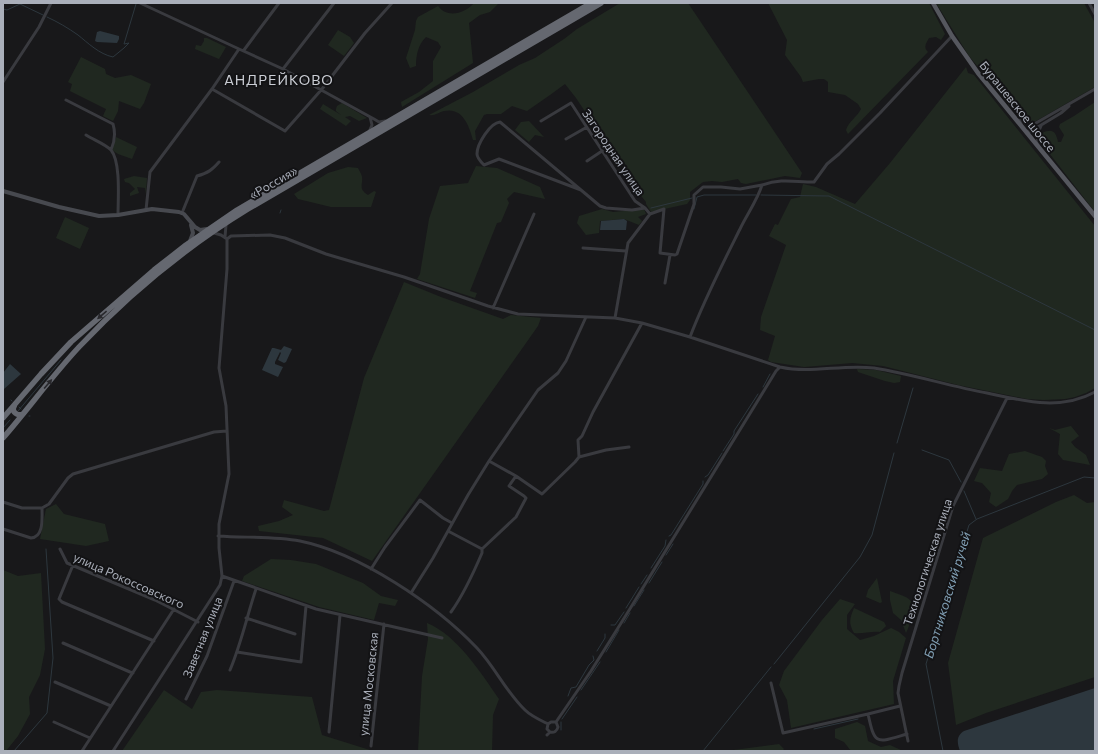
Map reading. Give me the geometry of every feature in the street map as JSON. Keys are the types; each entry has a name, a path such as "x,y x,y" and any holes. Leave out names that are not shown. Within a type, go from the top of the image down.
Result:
{"highway":[{"name":"«Россия»","path":"3,418 71,342 154,270 186,245 237,210 591,3"},
{"name":"«Россия»","path":"3,438 78,348 102,323 179,256 248,209 601,3"},
{"path":"139,290 180,258 248,209"},
{"path":"15,404 13,408 15,412 19,415 24,414"},
{"path":"3,418 11,416 14,420 14,425"}],"main road":[{"name":"Бурашевское шоссе","path":"933,3 952,36 978,73 1095,216"}],"street":[{"path":"3,82 39,27 51,3"},
{"path":"141,3 283,69 379,122 390,120"},
{"path":"244,50 279,3"},
{"path":"283,69 334,3"},
{"path":"212,89 285,130 325,85 364,33 392,3"},
{"path":"1089,3 1095,14"},
{"path":"614,318 628,243 631,237 650,214 664,209 660,253 670,255 677,254 696,194 706,186 740,189 782,180 814,182 827,164 840,154 952,36"},
{"path":"146,210 150,172 212,89 239,49"},
{"path":"1028,133 1030,127 1036,123 1095,89"},
{"path":"66,100 114,124 114,143 111,150"},
{"name":"Загородная улица","path":"541,121 571,103 636,201 650,214"},
{"path":"1028,133 1061,113 1071,103"},
{"path":"367,133 371,126 370,116"},
{"path":"1016,119 1025,123 1036,123"},
{"path":"582,190 499,159 485,165 481,163 477,155 488,130 494,124 498,122 502,123 582,190 600,206 606,208 632,210 645,208"},
{"path":"1038,147 1036,135 1042,125"},
{"path":"566,139 587,127"},
{"path":"86,135 111,150 117,167 118,215"},
{"path":"587,161 602,151"},
{"path":"182,213 197,176 206,174 219,162"},
{"path":"690,337 703,304 760,192 762,185"},
{"path":"3,191 93,215 118,215 158,209 182,213 196,228 201,230 211,228"},
{"path":"493,308 534,214"},
{"path":"186,245 192,236 193,230 191,224"},
{"path":"113,751 198,622 220,585 222,576 218,536 229,474 226,406 220,368 227,269 226,225"},
{"path":"214,234 226,238 231,236 270,235 285,238 326,254 404,277 493,308 518,314 614,318 642,323 690,337 780,367 801,370 858,367 874,368 1040,404 1079,399 1095,392"},
{"path":"583,248 626,251"},
{"path":"665,284 670,255"},
{"path":"412,593 489,461 535,393 558,373 566,360 586,317"},
{"path":"579,457 578,440 582,436 592,412 642,323"},
{"path":"556,722 628,612 776,371 780,367"},
{"name":"Технологическая улица","path":"908,741 898,694 899,682 950,515 959,493 1008,398"},
{"path":"3,502 22,508 42,508 49,504 68,478 74,474 214,432 227,431"},
{"path":"489,461 516,476 542,494 579,457 606,450 630,447"},
{"path":"451,612 472,576 482,553 482,549 516,517 526,498 509,486 516,476"},
{"path":"371,569 385,547 420,500 452,523"},
{"path":"3,529 31,538 38,536 41,528 42,508"},
{"path":"448,531 482,549"},
{"path":"218,536 279,539 300,542 327,549 371,569 412,593 472,643 491,664 519,704 528,713 548,724 551,722 556,722"},
{"name":"улица Рокоссовского","path":"60,549 65,561 174,609 198,622"},
{"path":"73,565 59,599 62,602 154,641"},
{"path":"222,576 306,606 442,638"},
{"name":"Заветная улица","path":"186,699 207,656 234,581"},
{"path":"230,670 256,589"},
{"path":"237,652 301,662 306,606"},
{"path":"82,751 174,609"},
{"path":"329,732 340,615"},
{"path":"246,618 295,634"},
{"name":"улица Московская","path":"371,746 384,624"},
{"path":"63,643 133,673"},
{"path":"55,682 111,706"},
{"path":"771,683 781,734 900,706"},
{"path":"868,714 873,735 878,739 884,740 906,734"},
{"path":"54,722 90,738"},
{"path":"556,722 558,727 556,731"},
{"path":"548,724 547,729 550,732"},
{"path":"547,735 550,732 556,731"},
{"path":"556,731 560,735"}],"shaded area":[{"path":"474,3 499,3 490,12 480,15 469,23 473,63 402,107 401,102 419,92 433,81 433,61 441,47 438,42 426,37 418,50 416,66 410,68 406,58 418,17 438,6 447,12 456,13 466,10"},
{"path":"620,3 688,3 802,173 800,178 785,176 746,184 741,183 738,179 722,182 703,182 690,192 690,200 687,204 651,212 646,202 565,84 527,111 512,106 501,114 484,115 475,131 476,140 473,140 464,119 456,112 444,111 429,115 473,92 519,65 535,58 577,29"},
{"path":"768,3 929,3 945,34 941,40 936,37 929,38 925,47 928,52 848,134 846,130 847,127 861,109 858,104 845,95 828,92 828,82 824,79 803,82 785,55 787,40"},
{"path":"936,3 1084,3 1095,23 1095,87 1036,121 1030,122 1021,120 969,56"},
{"path":"338,30 350,37 354,43 344,56 328,45"},
{"path":"100,31 119,36 117,43 95,41 97,32"},
{"path":"204,38 226,47 219,59 195,49 196,45 201,46"},
{"path":"81,57 105,69 106,74 115,78 131,75 151,84 144,103 140,109 119,101 118,111 113,121 103,116 106,109 70,91 72,84 68,82"},
{"path":"966,67 968,73 974,75 1095,226 1095,388 1086,393 1065,399 1027,399 958,385 883,366 852,363 804,367 771,362 768,360 775,336 760,330 761,317 786,245 769,236 775,224 778,225 791,199 800,197 803,184 816,187 855,204 890,163"},
{"path":"1095,102 1095,212 1046,149 1042,141 1042,133 1051,131 1055,133 1058,142 1061,142 1064,135 1059,127 1060,124"},
{"path":"342,103 367,118 359,121 350,116 345,117 351,121 346,126 320,109 323,104 341,115 336,111 336,109 337,106"},
{"path":"529,121 544,137 535,135 529,142 515,130 521,122"},
{"path":"116,137 137,147 132,159 112,150"},
{"path":"476,166 497,168 540,187 545,199 514,192 507,199 509,203 501,222 497,223 470,291 477,293 475,298 417,279 420,274 429,219 440,186 468,183"},
{"path":"348,167 358,168 362,176 362,189 365,193 368,195 374,191 376,192 371,207 331,207 298,199 294,194 328,173"},
{"path":"134,176 147,178 146,194 145,188 137,187 139,193 130,196 130,193 135,189 129,183 125,182 124,179"},
{"path":"602,209 613,212 644,209 646,214 638,217 642,221 639,225 624,219 600,221 599,233 586,235 577,223 579,216"},
{"path":"65,217 89,228 80,249 56,238"},
{"path":"624,219 627,221 626,230 600,230 601,221"},
{"path":"404,282 503,319 511,315 541,318 538,326 372,561 323,538 259,531 258,526 279,521 293,515 282,507 284,500 324,511 329,510 364,378"},
{"path":"284,346 292,349 286,362 284,363 278,360 281,353 280,352 275,362 275,364 283,367 278,377 262,370 272,348 281,350"},
{"path":"10,364 21,374 4,389 3,373"},
{"path":"857,369 876,370 901,376 900,382 894,383 885,381 858,372"},
{"path":"1071,426 1079,436 1071,442 1086,455 1090,465 1063,460 1058,454 1060,434 1049,428 1055,430"},
{"path":"1025,451 1042,457 1046,461 1045,466 1048,474 1042,479 1017,485 1008,499 996,507 989,502 991,493 982,483 974,481 980,468 1002,471 1009,454"},
{"path":"1074,495 1087,503 1095,502 1095,677 986,713 956,725 948,663 983,538 1056,502"},
{"path":"56,504 64,514 105,524 109,541 86,546 40,539 46,509"},
{"path":"271,559 291,560 316,564 363,583 381,596 398,600 395,606 379,603 374,620 319,607 242,581 244,576"},
{"path":"3,570 18,576 41,573 45,649 40,675 29,697 30,714 18,736 6,751 3,751"},
{"path":"877,578 882,602 880,603 866,597 868,590"},
{"path":"890,591 908,598 913,605 909,627 906,633 901,620 893,613 890,600"},
{"path":"840,599 855,604 847,615 847,629 860,640 874,636 891,628 906,638 893,681 894,704 791,728 787,700 779,685 784,671 822,620"},
{"path":"854,608 884,622 886,626 880,632 854,633 850,620"},
{"path":"427,623 448,636 458,645 468,656 499,699 493,715 492,751 418,751 422,676 428,639"},
{"path":"1095,688 1095,751 960,751 958,737 964,731"},
{"path":"164,690 192,709 201,692 217,690 312,697 322,735 373,751 122,751"},
{"path":"857,722 865,726 868,741 881,747 890,745 903,751 851,751 844,742 835,738 835,729"},
{"path":"779,744 784,749 782,751 726,751"}],"waterway":[{"path":"3,9 7,10 20,4 43,15"},
{"path":"47,17 78,35 98,51 113,57 129,43 124,44 136,4"},
{"path":"694,209 697,197 704,195 756,195"},
{"path":"761,195 829,196 1095,330"},
{"path":"651,208 692,198"},
{"path":"18,411 61,360"},
{"path":"763,387 770,374"},
{"path":"897,443 913,388"},
{"path":"723,451 758,394"},
{"path":"3,428 10,420"},
{"path":"922,450 949,460 961,482"},
{"path":"705,477 708,475 722,453"},
{"path":"774,664 860,557 872,535 894,453"},
{"name":"Бортниковский ручей","path":"943,751 926,664 969,525 977,519 1084,477 1095,478"},
{"path":"669,536 703,484 703,481"},
{"path":"964,491 976,519"},
{"path":"651,568 665,546 666,540"},
{"path":"666,555 673,544"},
{"path":"14,751 47,713 53,658 46,549"},
{"path":"649,583 662,562"},
{"path":"641,584 647,575"},
{"path":"626,608 639,587"},
{"path":"634,606 644,590"},
{"path":"611,625 615,625 624,612"},
{"path":"624,623 630,613"},
{"path":"606,652 619,630"},
{"path":"597,651 605,638 605,634"},
{"path":"568,696 571,688 576,687 589,665 594,660 593,656"},
{"path":"581,690 600,662"},
{"path":"703,751 771,667"},
{"path":"562,719 577,697"},
{"path":"814,729 858,719"},
{"path":"561,722 561,730"}],"district":[{"name":"АНДРЕЙКОВО","path":"279,79"}]}
